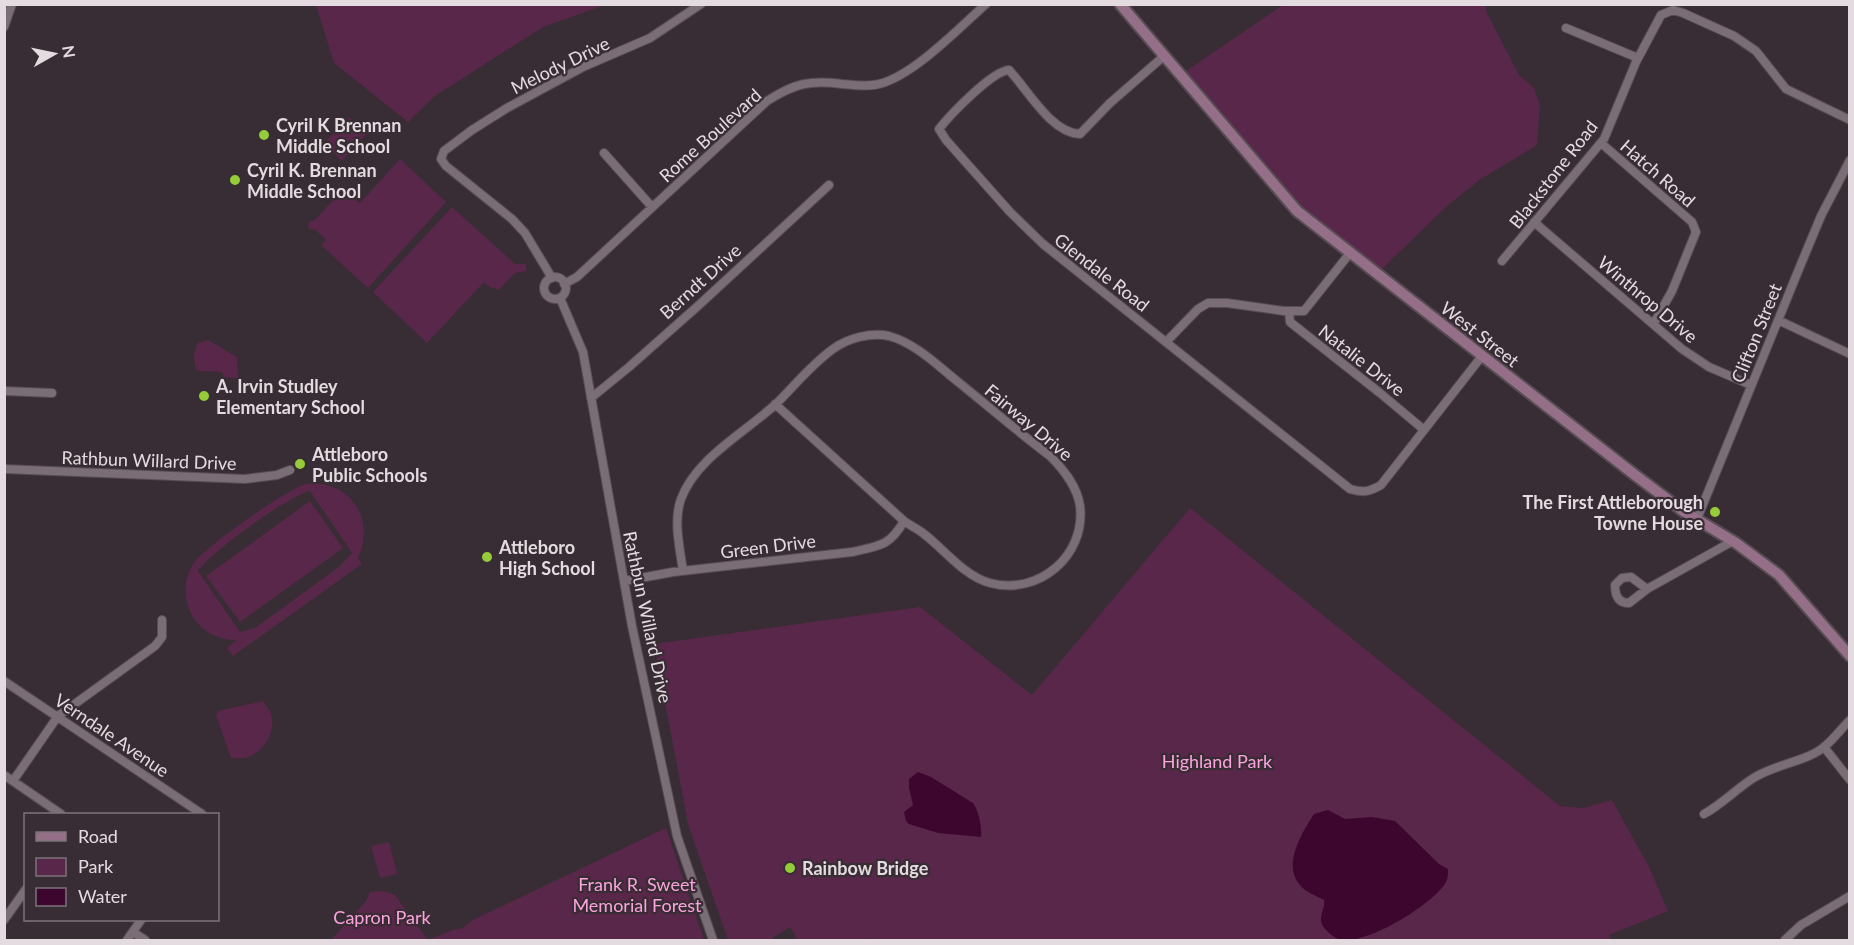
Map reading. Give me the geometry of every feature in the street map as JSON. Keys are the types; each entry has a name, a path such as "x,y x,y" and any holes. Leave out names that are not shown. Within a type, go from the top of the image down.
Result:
{"main road":[{"name":"West Street","path":"1120,4 1297,211 1617,461 1779,575 1850,656"}],"street":[{"path":"4,27 12,4"},
{"name":"Melody Drive","path":"552,278 525,233 442,162 444,151 507,108 584,67 650,38 701,4"},
{"name":"Rome Boulevard","path":"564,284 578,277 734,130 768,100 786,88 804,83 822,82 863,86 879,84 896,77 930,53 986,4"},
{"name":"Blackstone Road","path":"1502,261 1601,143 1622,101 1638,58 1661,15 1672,10 1734,36 1756,51 1786,89 1850,120"},
{"path":"1566,28 1638,58"},
{"name":"Glendale Road","path":"1164,56 1110,103 1080,134 1060,128 1009,70 1002,70 987,82 950,115 939,129 946,140 1010,212 1043,244 1350,489 1361,492 1370,491 1381,485 1482,356"},
{"name":"Hatch Road","path":"1601,143 1692,222 1696,232 1672,291 1654,324"},
{"path":"604,153 652,207"},
{"name":"Clifton Street","path":"1697,519 1821,216 1850,160"},
{"name":"Berndt Drive","path":"591,398 699,305 829,185"},
{"name":"Winthrop Drive","path":"1534,222 1683,349 1709,367 1751,385"},
{"path":"1166,342 1198,309 1208,303 1304,311 1350,253"},
{"path":"552,278 561,279 564,284 565,293 560,298"},
{"name":"Rathbun Willard Drive","path":"552,278 545,283 546,294 550,298 560,298 583,352 624,582 677,836 713,940"},
{"name":"Natalie Drive","path":"1289,311 1290,322 1423,429"},
{"path":"1778,320 1850,354"},
{"name":"Fairway Drive","path":"683,571 677,528 680,501 689,481 735,436 775,405 834,348 852,339 869,335 887,336 904,341 929,358 1050,456 1066,473 1080,506 1080,523 1075,544 1064,561 1050,573 1030,583 1013,585 990,583 972,575 923,533 904,522 775,405"},
{"path":"4,391 52,393"},
{"name":"Rathbun Willard Drive","path":"4,469 244,478 277,476 290,470"},
{"name":"Green Drive","path":"624,582 683,571 852,552 879,546 895,537 904,522"},
{"path":"1647,589 1733,541"},
{"path":"13,781 58,716 155,646 162,637 162,620"},
{"name":"Verndale Avenue","path":"4,681 201,813"},
{"path":"1704,814 1720,805 1753,778 1782,764 1808,756 1824,747 1850,720"},
{"path":"1824,747 1850,780"},
{"path":"4,775 60,813"},
{"path":"4,920 24,892"},
{"path":"1785,940 1801,925 1850,896"},
{"path":"127,940 140,921"},
{"path":"133,932 145,940"}],"green space":[{"path":"316,4 605,5 543,27 435,96 408,122 334,63"},
{"path":"1283,5 1485,5 1519,75 1534,88 1540,105 1537,145 1481,179 1448,205 1382,269 1307,213 1186,71"},
{"path":"349,117 367,133 342,161 324,143"},
{"path":"400,159 446,202 368,288 321,245 326,240 315,229 309,229 308,224 314,221 341,192 360,203"},
{"path":"452,207 515,264 526,264 526,271 515,273 499,290 484,282 427,343 373,292"},
{"path":"208,340 237,357 238,378 224,377 222,372 197,371 194,357 196,346"},
{"path":"306,484 322,484 347,495 361,516 364,529 363,543 358,558 362,564 233,656 227,648 237,640 218,637 197,623 193,617 187,604 187,577 193,564 212,545 296,488","holes":["310,491 352,553 339,567 255,628 240,632 198,571 217,551 251,526 286,503"]},
{"path":"310,501 343,548 240,622 206,576"},
{"name":"Highland Park","path":"1190,508 1560,806 1583,808 1612,800 1649,867 1668,911 1609,935 1611,940 868,940 866,938 863,940 798,940 790,927 772,938 773,940 728,940 688,824 654,644 920,607 1032,695"},
{"path":"263,701 271,714 272,721 267,741 258,752 252,755 244,758 231,758 216,715 218,711"},
{"name":"Frank R. Sweet Memorial Forest","path":"666,828 704,940 428,940 455,929 461,929 473,920"},
{"path":"389,842 397,874 380,878 371,846"},
{"name":"Capron Park","path":"384,891 395,895 428,940 331,940 366,901 370,892"}],"water":[{"path":"918,772 931,777 973,803 980,819 981,837 938,833 906,821 904,812 913,805 909,779"},
{"path":"1328,810 1345,819 1372,817 1395,821 1439,864 1448,869 1446,882 1428,901 1382,930 1352,940 1336,938 1321,923 1324,900 1302,887 1295,877 1293,868 1296,849 1309,822 1314,814"}],"place":[{"name":"Cyril K Brennan Middle School","path":"264,135"},
{"name":"Cyril K. Brennan Middle School","path":"235,180"},
{"name":"A. Irvin Studley Elementary School","path":"204,396"},
{"name":"Attleboro Public Schools","path":"300,464"},
{"name":"The First Attleborough Towne House","path":"1715,512"},
{"name":"Attleboro High School","path":"487,557"},
{"name":"Rainbow Bridge","path":"790,868"}]}
